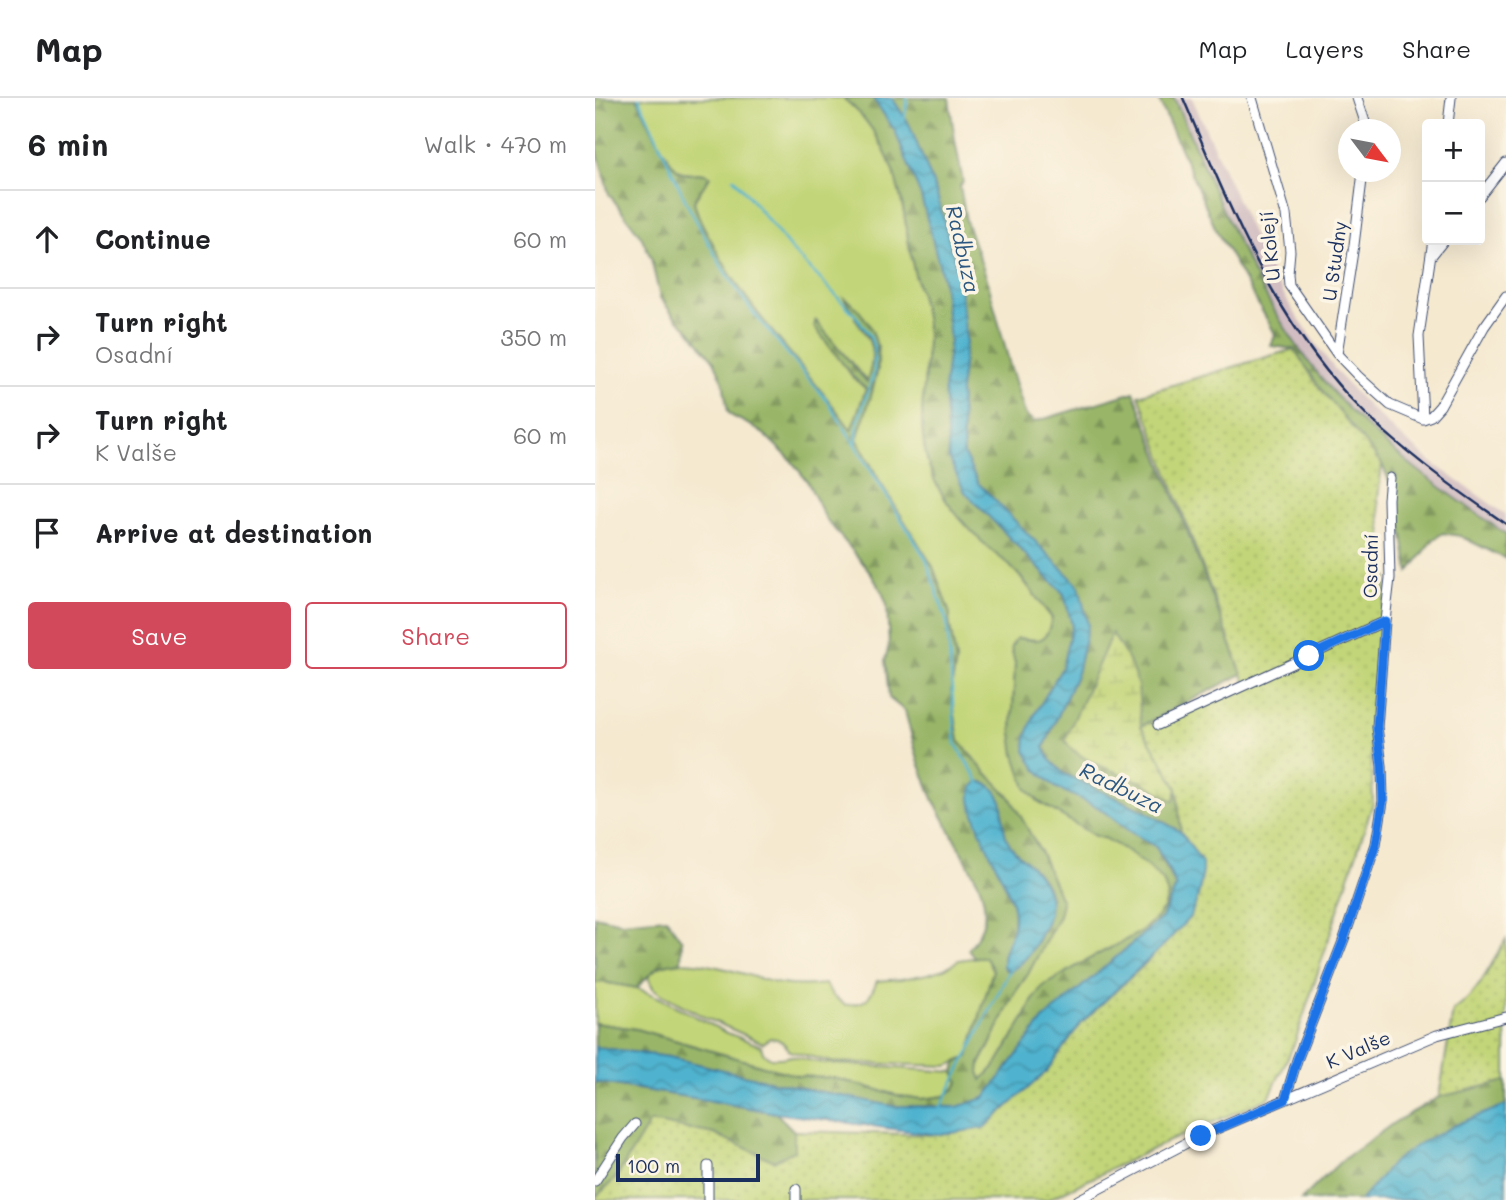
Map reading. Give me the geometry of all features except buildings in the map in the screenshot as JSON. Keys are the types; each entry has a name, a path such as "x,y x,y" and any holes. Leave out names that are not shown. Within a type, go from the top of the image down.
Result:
{"street":[{"name":"U Kolejí","path":"1252,98 1286,214 1290,251 1289,285 1337,354 1358,376 1390,405 1423,419"},
{"path":"1357,98 1362,119"},
{"path":"1449,119 1451,98"},
{"path":"1485,190 1506,163"},
{"name":"U Studny","path":"1337,354 1362,182"},
{"path":"1432,245 1419,335 1423,419 1431,416 1440,406 1484,327 1506,296"},
{"path":"1430,257 1440,245"},
{"name":"Osadní","path":"1285,1100 1376,844 1383,801 1377,727 1391,578 1388,499 1390,478"},
{"path":"1158,725 1385,621"},
{"name":"K Valše","path":"1078,1200 1201,1136 1437,1035 1506,1017"},
{"path":"595,1181 635,1124"},
{"path":"708,1166 708,1200"},
{"path":"796,1189 796,1200"}],"shaded area":[{"path":"1174,98 1192,98 1261,253 1292,309 1324,355 1345,382 1399,435 1434,464 1506,515 1506,534 1389,447 1333,392 1311,365 1278,317 1247,260"}],"green space":[{"path":"595,98 637,98 664,151 677,169 687,174 703,173 710,176 694,201 701,221 725,266 741,291 851,430 866,389 853,377 814,326 816,321 867,382 873,359 870,340 844,298 857,308 872,330 876,345 876,376 857,439 880,482 933,567 950,614 956,661 951,690 959,741 1010,797 1041,853 1062,902 1059,916 1028,974 1014,994 980,1063 982,1080 997,1064 1042,987 1141,932 1164,908 1168,895 1163,881 1150,868 1124,849 1095,836 1038,801 1026,788 1015,755 1012,733 1015,663 1011,647 1017,638 1041,639 1048,632 1052,618 1018,574 964,523 940,490 929,466 922,418 927,355 926,320 901,197 891,165 876,135 856,109 843,98 873,98 895,131 921,196 943,279 950,340 944,390 965,492 1064,594 1072,625 1062,668 1034,716 1055,787 1098,807 1129,831 1156,847 1176,887 1162,918 1043,1020 985,1098 957,1107 892,1106 669,1057 595,1047 595,1023 636,1029 798,1076 834,1078 900,1096 922,1099 945,1096 959,1082 954,1072 956,1063 968,1057 993,970 985,957 974,957 968,950 979,934 984,919 984,903 979,884 934,801 918,760 905,711 889,698 885,660 889,645 887,605 882,592 868,569 826,519 807,481 790,459 765,435 728,412 723,381 714,361 660,298 651,258 641,236 609,194 595,143","holes":["984,782 993,788 1001,801 1007,839 1041,877 1049,893 1047,919 1042,932 1027,956 1010,971 1005,970 1003,956 1013,929 1014,908 973,808"]},
{"path":"637,98 843,98 856,109 876,135 891,165 901,197 926,320 927,355 922,419 929,466 940,490 955,512 1018,574 1052,618 1047,636 1040,640 1017,638 1011,647 1015,663 1012,733 1038,801 1095,836 1124,849 1163,881 1168,895 1164,908 1141,932 1042,987 997,1064 982,1080 980,1064 1014,994 1042,947 978,764 959,741 951,690 956,661 950,614 933,567 880,482 857,439 878,370 878,346 854,317 871,347 872,361 868,382 815,322 815,326 853,377 866,389 851,431 741,291 710,240 694,201 709,176 702,173 683,173 677,169 664,151"},
{"path":"892,98 949,98 963,182 960,186 966,221 987,279 1025,414 1034,422 1134,392 1242,674 1141,726 1177,788 1181,832 1144,811 1064,774 1050,760 1044,748 1077,673 1088,625 1078,586 978,483 964,455 960,391 966,340 959,277 936,191 909,124"},
{"path":"1158,98 1174,98 1243,252 1283,325 1307,359 1352,413 1394,451 1506,534 1506,559 1460,536 1443,533 1434,539 1409,572 1397,500 1382,464 1319,387 1294,349 1271,346 1275,335 1273,330 1217,232"},
{"path":"1294,349 1319,387 1382,464 1378,499 1387,580 1370,721 1373,803 1295,1042 1269,1098 1167,1142 1047,1200 595,1200 616,1178 650,1122 714,1134 774,1161 794,1151 794,1131 938,1135 984,1128 1046,1072 1081,1023 1142,967 1190,917 1197,900 1202,863 1181,832 1177,788 1141,726 1246,685 1139,395"},
{"path":"1112,633 1129,661 1138,685 1141,726 1177,788 1174,801 1141,782 1088,760 1065,740"},
{"path":"595,916 621,922 666,918 682,940 681,962 655,969 637,988 595,983"},
{"path":"1506,939 1506,1081 1439,1097 1453,1011 1477,987"},
{"path":"985,956 993,970 968,1057 947,1066 831,1062 789,1051 784,1043 777,1039 770,1038 763,1043 704,1017 661,994 653,988 648,977 659,967 674,963 711,965 781,984 825,984 833,996 846,1005 866,999 877,981 928,974 959,960"},
{"path":"595,983 637,988 662,999 725,1032 761,1046 763,1053 771,1058 791,1056 822,1063 954,1072 959,1082 945,1096 922,1099 900,1096 834,1078 798,1076 636,1029 595,1023"},
{"path":"1506,1081 1506,1105 1448,1129 1397,1159 1361,1200 1301,1200 1341,1161 1395,1122 1439,1097"},
{"path":"595,1082 776,1113 794,1131 795,1151 774,1161 714,1134 650,1122 616,1178 595,1198"}],"water":[{"path":"873,98 892,98 909,124 936,191 959,277 966,340 960,391 964,455 978,483 1079,586 1088,625 1077,673 1044,747 1050,760 1064,774 1144,811 1181,832 1202,863 1197,900 1190,917 1081,1023 1046,1072 984,1128 938,1135 776,1113 595,1082 595,1047 669,1057 892,1106 957,1107 985,1098 1043,1020 1162,918 1176,887 1156,847 1129,831 1098,807 1055,787 1036,769 1025,751 1026,737 1034,716 1062,668 1072,625 1064,594 965,492 949,459 944,390 950,340 943,279 921,196 895,131"},
{"path":"979,781 990,785 996,791 1002,805 1004,830 1009,843 1037,872 1049,899 1050,908 1044,928 1023,961 1010,971 1003,967 1003,962 1013,926 1014,910 973,810 972,789"},
{"path":"1506,1105 1506,1200 1361,1200 1393,1162 1420,1143 1462,1122"}],"waterway":[{"path":"639,98 687,204 723,269 752,311 829,403 926,559 947,622 956,744 980,784"},
{"path":"904,119 907,98"},
{"path":"734,178 790,248 856,316 870,336 874,348 874,373 858,422 856,443"},
{"path":"940,1109 1011,968"}],"railway":[{"path":"1183,98 1254,256 1297,330 1322,365 1350,398 1386,433 1506,524"}],"route":[{"path":"1201,1136 1285,1100 1376,844 1383,801 1377,727 1385,621 1309,656"}],"water label":[{"name":"Radbuza","path":"964,249"},
{"name":"Radbuza","path":"1122,787"}]}
